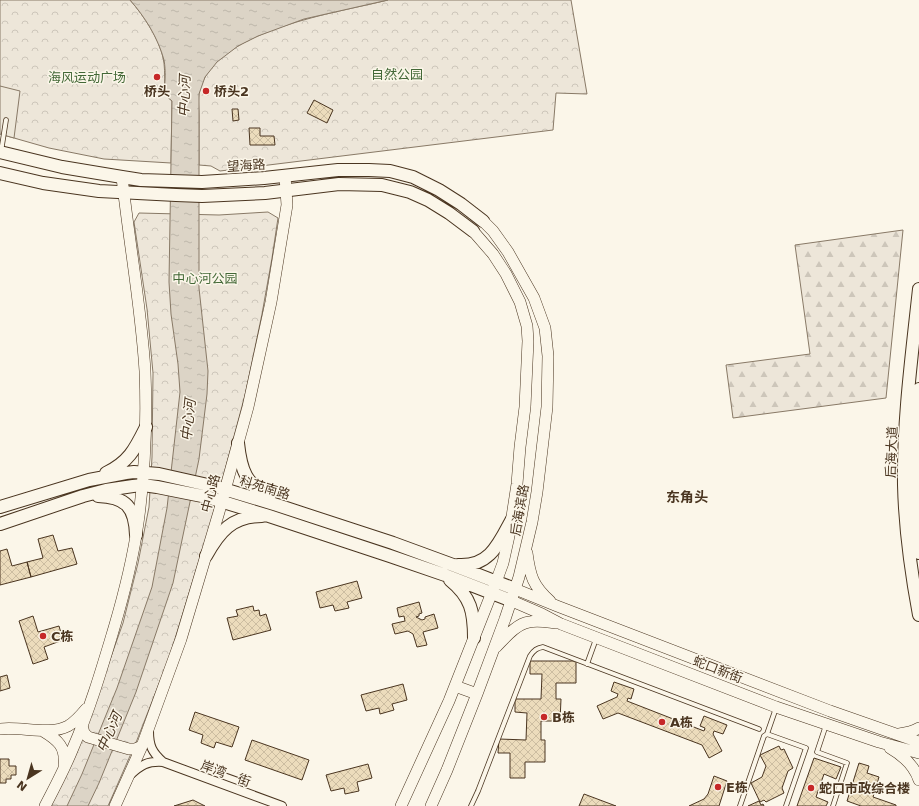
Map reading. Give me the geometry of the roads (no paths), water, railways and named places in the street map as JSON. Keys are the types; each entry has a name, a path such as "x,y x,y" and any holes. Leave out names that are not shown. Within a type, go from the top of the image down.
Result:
{"main road":[{"name":"望海路","path":"1,152 62,167 141,180 202,182 264,178 338,170 390,171 413,177 439,190 461,204 483,221"},
{"path":"0,173 43,183 99,191 202,196 265,193 339,184 382,185 410,192 428,200 449,213 473,231"},
{"name":"中心路","path":"115,806 142,746 181,639 224,496 251,391 271,302 287,205 285,176"},
{"path":"45,806 73,748 99,678 127,578 136,535 143,485 146,426 145,372 141,323 122,177"},
{"name":"后海滨路","path":"431,806 477,694 513,595 527,546 532,522 547,407 548,356 544,328 534,298 508,252 493,231 483,221"},
{"name":"后海滨路","path":"401,806 455,686 503,563 510,536 525,407 528,341 527,326 520,302 506,274 493,254 473,231"},
{"name":"后海大道","path":"919,289 907,412 904,462 908,546 919,615"},
{"name":"后海大道","path":"919,389 915,442 914,488 919,554"},
{"path":"89,480 111,471 126,460 134,450 146,426"},
{"path":"238,443 240,463 246,478 258,491 277,505"},
{"name":"科苑南路","path":"0,507 89,480 134,472 159,474 224,496 269,516 445,575 494,587"},
{"name":"科苑南路","path":"0,524 83,496 106,490 143,485 208,491"},
{"path":"83,496 108,496 126,504 130,508 135,519 136,535"},
{"name":"科苑南路","path":"224,496 277,505 393,543 453,565 494,587 513,595"},
{"path":"206,556 218,536 234,523 255,516 269,516"},
{"path":"453,565 472,565 484,560 495,548 512,519"},
{"path":"527,546 530,574 533,581 539,590 557,606"},
{"path":"445,575 459,587 468,599 472,614 474,638"},
{"name":"蛇口新街","path":"513,595 557,606 830,711 919,742"},
{"name":"蛇口新街","path":"513,595 542,614 561,624 596,638 776,707 879,742 919,753"},
{"path":"493,651 516,628 528,622 561,624"},
{"path":"455,686 477,694"},
{"path":"0,729 20,728 43,731 61,728 68,726 89,706"},
{"path":"82,725 87,740"},
{"path":"894,734 906,733 919,728"},
{"path":"43,731 61,745 65,758 64,768"},
{"path":"73,748 87,740"},
{"path":"87,740 128,752 142,746"},
{"path":"879,742 891,748 907,760 913,767 919,780"},
{"path":"128,752 133,766"}],"street":[{"path":"150,724 149,741 156,756 162,762"},
{"path":"128,777 144,764 162,762"},
{"name":"岸湾一街","path":"162,762 282,806"}],"lane":[{"path":"1,152 6,120"},
{"path":"587,664 596,638"},
{"path":"471,806 530,656 538,647 543,646 759,729"},
{"path":"740,806 764,736 767,734 776,707"},
{"path":"827,724 817,752 848,763 833,806"},
{"path":"767,734 806,748 786,806"}],"water":[{"name":"中心河","path":"130,0 388,0 304,19 258,36 238,46 217,62 205,77 199,94 199,288 208,371 207,394 199,459 173,583 136,692 99,783 88,806 67,806 82,774 117,688 152,587 167,508 180,392 169,282 172,101 164,94 165,64 155,36 141,13"}],"place":[{"name":"桥头","path":"157,77"},
{"name":"桥头2","path":"206,91"},
{"name":"C栋","path":"43,636"},
{"name":"B栋","path":"544,717"},
{"name":"A栋","path":"662,722"},
{"name":"E栋","path":"718,787"},
{"name":"蛇口市政综合楼","path":"811,788"}],"district":[{"name":"东角头","path":"687,497"}],"park label":[{"name":"自然公园","path":"397,74"},
{"name":"海风运动广场","path":"87,77"},
{"name":"中心河公园","path":"205,278"}]}
